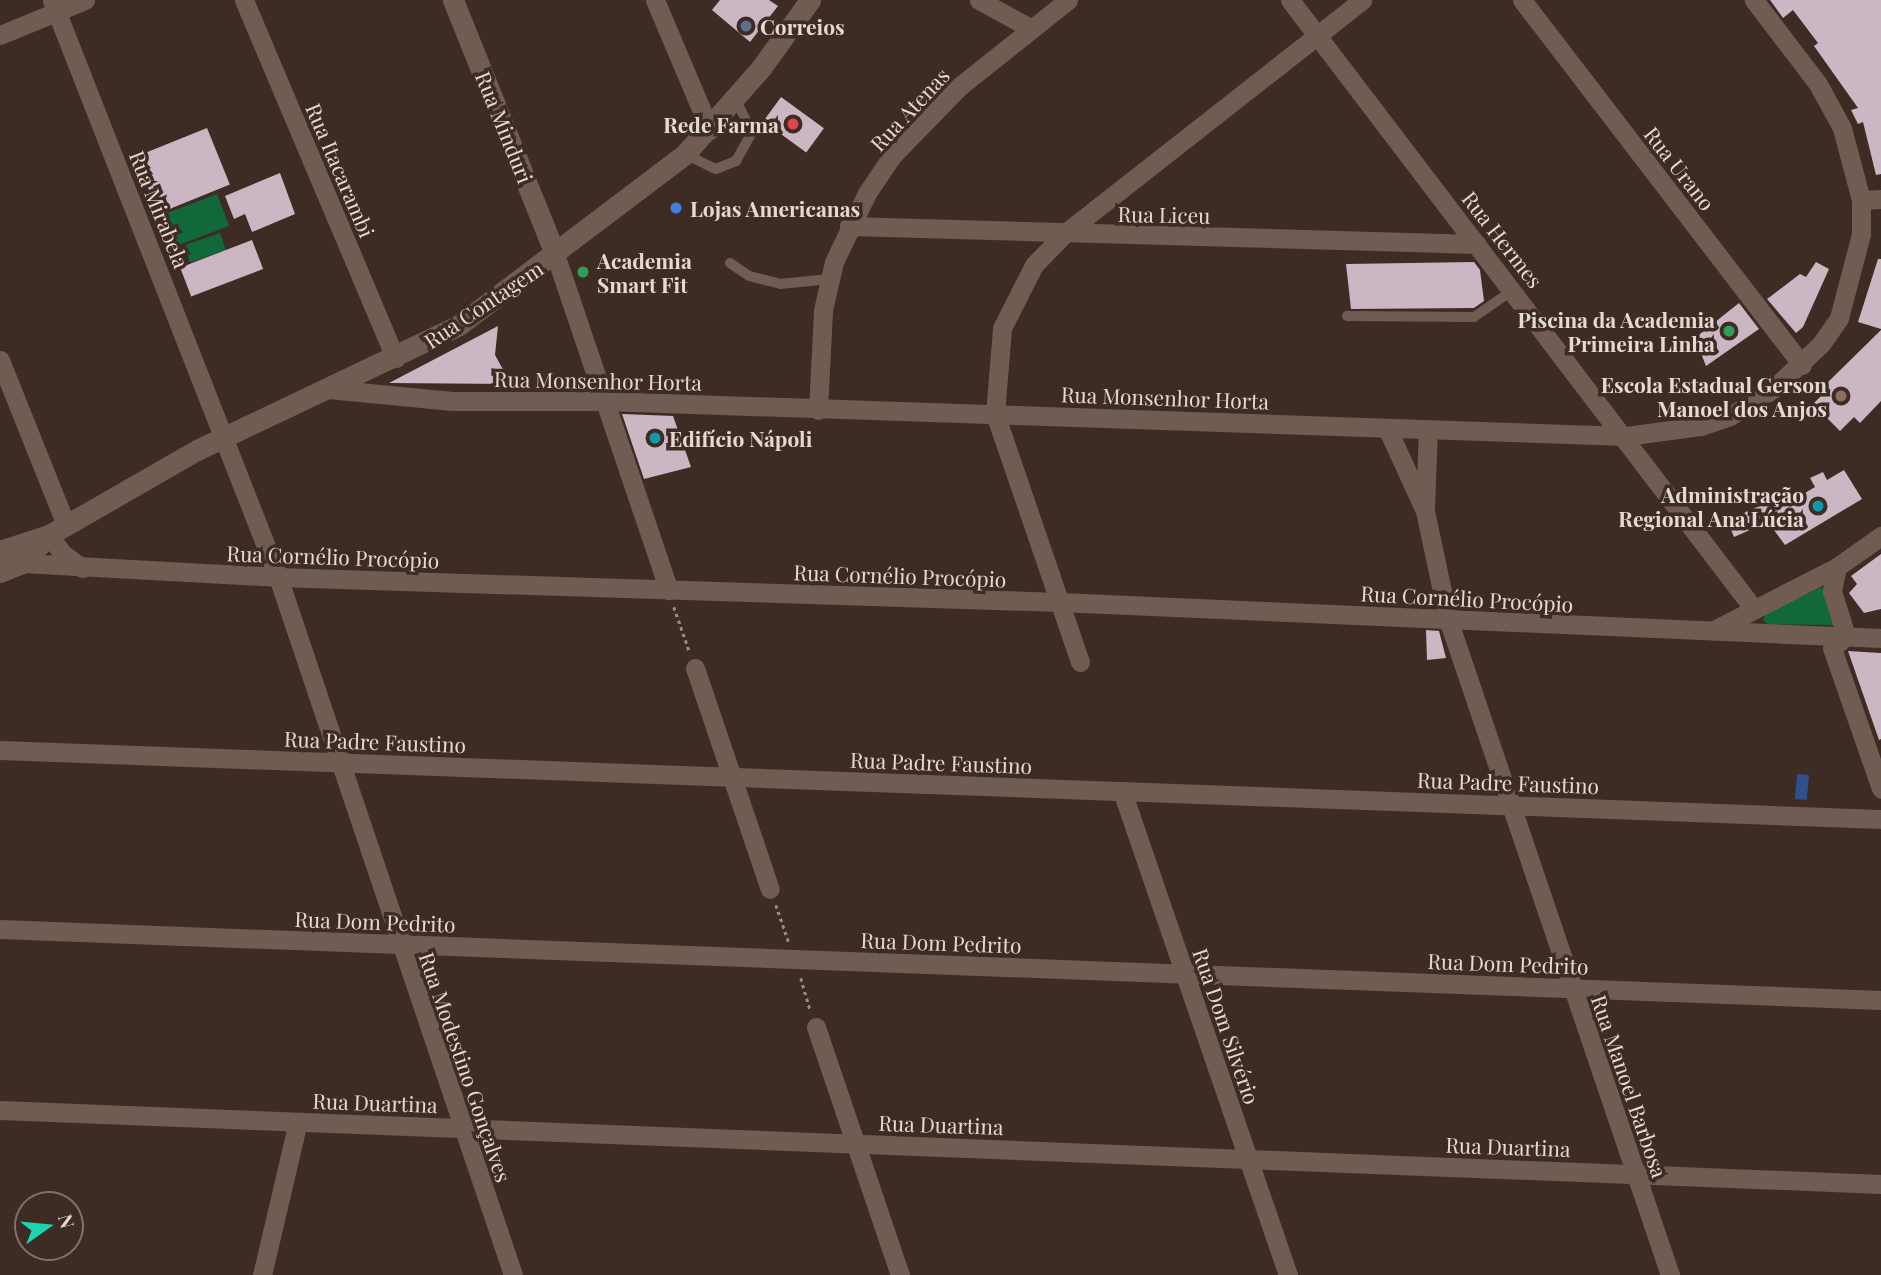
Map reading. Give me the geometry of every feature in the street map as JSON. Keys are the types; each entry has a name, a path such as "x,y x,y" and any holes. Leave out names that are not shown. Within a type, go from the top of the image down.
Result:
{"street":[{"path":"0,35 54,6 85,0"},
{"name":"Rua Itacarambi","path":"244,0 395,358"},
{"name":"Rua Minduri","path":"453,0 555,254"},
{"path":"655,0 709,130"},
{"name":"Rua Contagem","path":"0,551 58,530 226,436 395,358 459,325 685,154 735,99 810,0"},
{"path":"979,0 1030,28"},
{"name":"Rua Atenas","path":"818,410 823,310 830,279 849,226 892,156 960,86 1068,0"},
{"name":"Rua Hermes","path":"1290,0 1626,436 1753,608"},
{"path":"1080,662 995,414 1002,328 1034,265 1064,234 1362,0"},
{"name":"Rua Urano","path":"1522,0 1802,365"},
{"name":"Rua Monsenhor Horta","path":"328,388 452,401 605,401 1626,436 1701,426 1730,416 1802,365 1839,317 1855,269 1861,200 1842,128 1818,84 1754,0"},
{"name":"Rua Mirabela","path":"54,6 226,436"},
{"path":"1861,200 1881,199"},
{"name":"Rua Liceu","path":"849,226 1477,244"},
{"path":"555,254 669,590"},
{"path":"0,360 58,530 63,554 83,568"},
{"name":"Rua Manoel Barbosa","path":"1387,428 1425,511 1448,619 1508,805 1670,1275"},
{"name":"Rua Manoel Barbosa","path":"1425,511 1428,430"},
{"name":"Rua Modestino Gonçalves","path":"226,436 278,578 513,1275"},
{"name":"Rua Contagem","path":"0,572 22,563 58,530"},
{"path":"1715,629 1837,567 1881,536"},
{"name":"Rua Cornélio Procópio","path":"22,563 278,578 1060,602 1593,628 1715,629 1881,638"},
{"path":"1837,567 1832,591 1846,636 1832,648 1881,789"},
{"path":"695,668 729,777 770,889"},
{"name":"Rua Padre Faustino","path":"0,750 1881,819"},
{"name":"Rua Dom Silvério","path":"1122,791 1288,1275"},
{"name":"Rua Dom Pedrito","path":"0,929 1881,1000"},
{"path":"816,1027 900,1275"},
{"name":"Rua Duartina","path":"0,1110 1881,1184"},
{"path":"262,1275 298,1122"}],"lane":[{"path":"685,154 716,169 736,161 752,132 735,99"},
{"path":"730,263 749,276 780,284 830,279"},
{"path":"1346,316 1474,317 1514,290"}],"path":[{"path":"669,590 695,668"}],"green space":[{"path":"217,194 229,226 172,248 160,216"},
{"path":"220,233 226,250 190,262 184,245"},
{"path":"1822,587 1833,625 1768,624 1763,620 1766,613"}],"water":[{"path":"1797,774 1809,775 1807,800 1795,799"}],"building":[{"name":"Correios","path":"720,0 769,0 778,6 750,42 712,10"},
{"path":"1770,0 1881,0 1881,174 1876,175 1863,122 1858,124 1851,110 1858,108 1814,46 1818,43 1793,10 1783,18"},
{"name":"Rede Farma","path":"781,97 824,128 806,152 763,121"},
{"path":"207,128 230,185 158,213 136,157"},
{"path":"280,173 295,214 252,232 245,214 234,219 225,196"},
{"path":"252,240 263,269 191,297 180,268"},
{"path":"1878,259 1881,259 1881,329 1858,322"},
{"path":"1474,262 1480,270 1484,301 1474,308 1351,309 1346,264"},
{"path":"1816,262 1829,269 1803,327 1796,333 1767,299 1800,274 1806,277"},
{"name":"Piscina da Academia Primeira Linha","path":"1739,303 1759,329 1706,366 1695,338"},
{"path":"498,326 495,355 511,384 389,383"},
{"path":"1881,330 1881,401 1860,423 1854,417 1840,431 1813,404 1826,391 1823,387"},
{"name":"Edifício Nápoli","path":"622,414 673,416 691,467 644,479"},
{"name":"Administração Regional Ana Lúcia","path":"1844,470 1862,499 1785,545 1768,522 1734,537 1727,520 1776,499 1780,508 1815,487 1810,478 1823,472 1827,480"},
{"path":"1881,554 1881,609 1864,613 1849,593 1857,584 1851,576"},
{"path":"1426,630 1439,631 1446,658 1427,660"},
{"path":"1848,651 1881,653 1879,740"}],"place":[{"name":"Correios","path":"746,26"},
{"name":"Rede Farma","path":"793,124"},
{"name":"Lojas Americanas","path":"676,208"},
{"name":"Academia Smart Fit","path":"583,272"},
{"name":"Piscina da Academia Primeira Linha","path":"1729,331"},
{"name":"Escola Estadual Gerson Manoel dos Anjos","path":"1841,396"},
{"name":"Edifício Nápoli","path":"655,438"},
{"name":"Administração Regional Ana Lúcia","path":"1818,506"}]}
